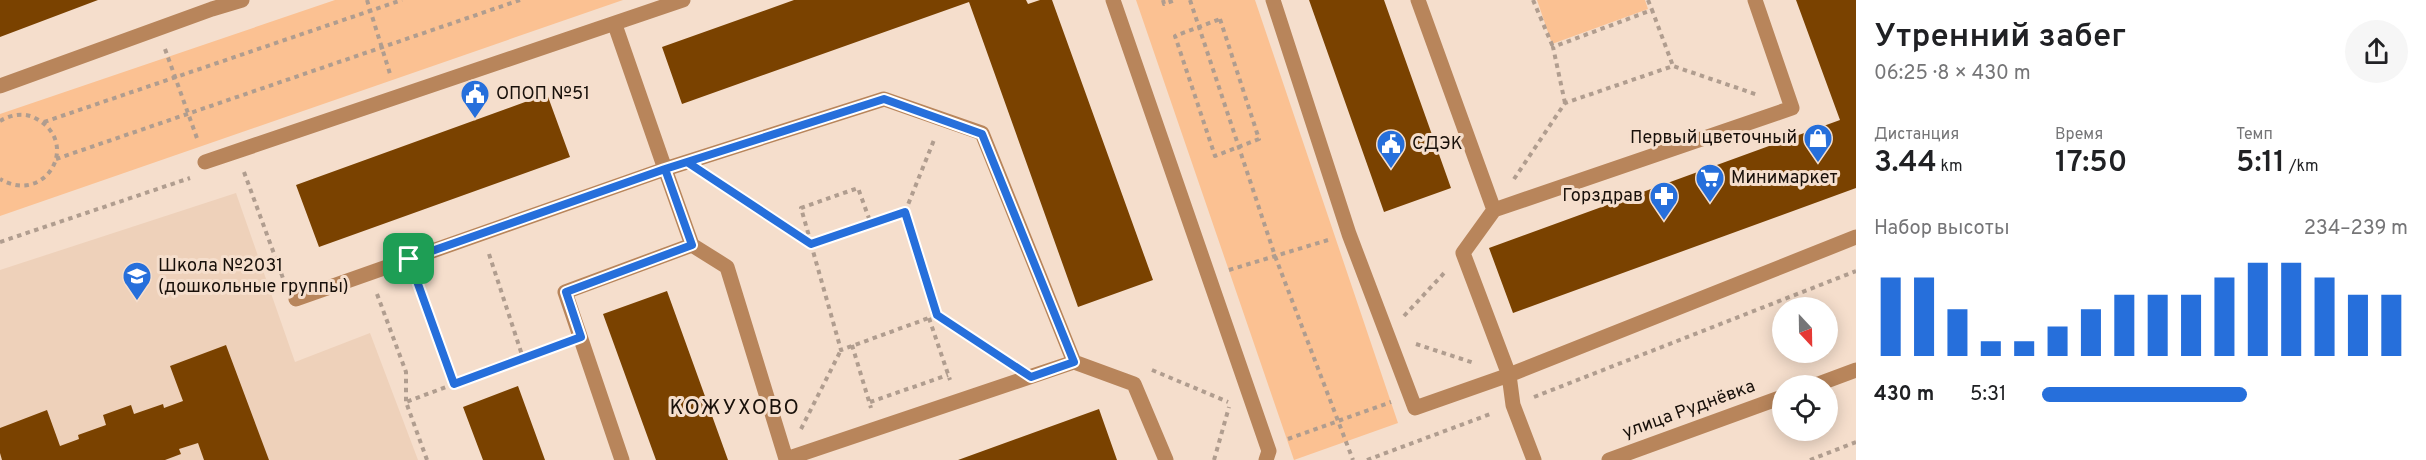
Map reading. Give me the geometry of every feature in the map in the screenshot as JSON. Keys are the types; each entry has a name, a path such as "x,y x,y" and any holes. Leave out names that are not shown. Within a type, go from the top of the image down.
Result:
{"street":[{"path":"0,86 158,28 211,4 242,0"},
{"path":"205,162 615,25 683,0"},
{"path":"1113,0 1267,453"},
{"path":"1273,0 1348,234 1415,408 1509,375 1856,237"},
{"path":"1418,0 1494,210"},
{"path":"1534,460 1513,405 1509,375 1463,253 1494,210 1792,108 1755,0"},
{"path":"615,25 692,245 727,267 786,459 1074,362 1134,384 1166,460"},
{"path":"296,299 665,169 884,99 982,134 1074,362"},
{"path":"622,460 566,292 692,245"},
{"path":"1838,377 1856,370"},
{"name":"улица Руднёвка","path":"1609,460 1772,401"}],"path":[{"path":"368,0 398,97"},
{"path":"44,122 402,0"},
{"path":"56,159 520,0"},
{"path":"1163,0 1164,4 1175,0"},
{"path":"1190,0 1275,256 1353,460"},
{"path":"1533,0 1553,47 1565,104"},
{"path":"1648,0 1673,66"},
{"path":"1553,47 1652,10"},
{"path":"1220,19 1259,140 1215,156 1175,36 1199,27 1220,19"},
{"path":"0,242 209,172 158,28"},
{"path":"1494,210 1565,104 1673,66 1792,108"},
{"path":"0,121 16,114 31,115 44,122 53,132 57,145 56,159 50,172 39,182 24,186 10,185 0,179"},
{"path":"943,120 905,212 937,315 1031,377"},
{"path":"237,152 286,289 296,299"},
{"path":"687,162 811,244"},
{"path":"841,350 801,208 858,188 871,224"},
{"path":"811,244 905,212"},
{"path":"482,234 524,358"},
{"path":"1208,277 1348,234"},
{"path":"1463,253 1387,335 1509,375"},
{"path":"409,259 454,384"},
{"path":"1367,460 1856,271"},
{"path":"369,273 406,372 406,402 427,460"},
{"path":"786,459 841,350 937,315"},
{"path":"928,318 957,401"},
{"path":"406,402 581,337"},
{"path":"852,345 878,428"},
{"path":"1147,367 1231,403 1214,460"},
{"path":"870,402 948,375"},
{"path":"1267,453 1338,421 1410,395"},
{"path":"1810,460 1856,442"}],"shaded area":[{"path":"335,0 623,0 0,216 0,114"},
{"path":"1136,0 1255,0 1398,423 1294,460"},
{"path":"1537,0 1645,0 1648,9 1552,44"},
{"name":"Школа №2031 (дошкольные группы)","path":"236,193 295,362 370,333 418,460 0,460 0,270"}],"building":[{"path":"0,0 98,0 0,37"},
{"path":"794,0 1026,0 1028,4 1040,0 1052,0 1153,280 1078,307 969,2 682,104 662,47"},
{"path":"1309,0 1384,0 1451,188 1384,212"},
{"path":"1796,0 1856,0 1856,188 1513,313 1489,248 1840,120"},
{"path":"547,94 570,157 319,247 296,185"},
{"path":"667,291 728,460 656,460 603,314"},
{"path":"226,345 269,460 204,460 198,443 179,449 181,454 165,460 2,460 0,428 47,410 60,446 79,439 78,435 106,425 103,415 131,405 134,414 163,404 164,408 183,401 170,366"},
{"path":"518,386 545,460 483,460 463,407"},
{"path":"1099,409 1117,460 958,460"}],"place":[{"name":"ОПОП №51","path":"475,120"},
{"name":"Первый цветочный","path":"1818,164"},
{"name":"СДЭК","path":"1391,170"},
{"name":"Минимаркет","path":"1710,204"},
{"name":"Горздрав","path":"1664,222"},
{"name":"Школа №2031 (дошкольные группы)","path":"137,302"}],"district":[{"name":"КОЖУХОВО","path":"735,408"}],"route":[{"path":"409,259 454,384 581,337 566,292 692,245 665,169 687,162 811,244 905,212 937,315 1031,377 1074,362 982,134 884,99 665,169 409,259"}]}
